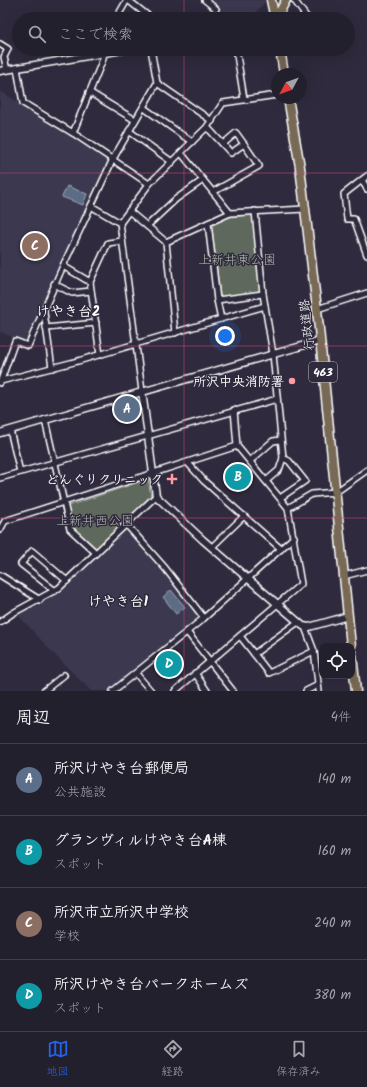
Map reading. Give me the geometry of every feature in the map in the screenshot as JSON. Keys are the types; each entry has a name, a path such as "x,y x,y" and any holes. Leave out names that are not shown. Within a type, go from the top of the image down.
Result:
{"highway":[{"path":"271,0 274,12"},
{"path":"279,12 286,0"},
{"path":"281,56 283,68"},
{"name":"行政道路","path":"289,104 300,167 317,309 319,341 351,643"},
{"path":"355,679 356,691"}],"street":[{"path":"120,12 128,0 143,12"},
{"path":"205,0 216,9"},
{"path":"294,0 303,12"},
{"path":"0,44 8,48 4,57 7,70"},
{"path":"0,71 78,56"},
{"path":"73,133 103,56"},
{"path":"152,56 157,83 144,108 135,120 113,159 54,284 44,312 28,346 15,341 2,368 0,382 100,355 265,306"},
{"path":"237,56 244,99"},
{"path":"17,68 23,103 73,133 149,184"},
{"path":"157,83 212,121"},
{"path":"89,92 135,120"},
{"path":"271,97 223,103 207,127 149,184 120,223 156,496 212,547 305,627 314,650 319,688 306,691"},
{"path":"144,108 192,142"},
{"path":"207,127 231,153 244,144"},
{"path":"129,131 172,162"},
{"path":"213,192 259,166 236,133 223,144"},
{"path":"181,153 230,214"},
{"path":"367,176 344,194 347,219 354,218 367,256"},
{"path":"147,226 176,199 203,180"},
{"path":"362,180 367,189"},
{"path":"91,206 120,223"},
{"path":"166,242 230,214 255,211 305,209"},
{"path":"129,211 166,242 175,333"},
{"path":"255,211 263,294 273,354 283,458 279,470 266,481"},
{"path":"208,223 217,300 221,319"},
{"path":"100,355 90,282 108,242 122,241"},
{"path":"63,266 90,282"},
{"path":"54,284 72,293 91,291"},
{"path":"317,309 367,293"},
{"path":"217,300 263,294"},
{"path":"44,312 52,368"},
{"path":"46,328 96,323"},
{"path":"0,433 319,341"},
{"path":"0,478 234,410 277,399"},
{"path":"175,691 301,584 288,508 237,446 234,410"},
{"path":"45,420 70,529 96,553"},
{"path":"10,430 20,472"},
{"path":"250,461 273,441 281,440"},
{"path":"0,530 5,521 64,504 237,446"},
{"path":"280,498 305,480 289,461 283,458"},
{"path":"188,463 204,482 281,549"},
{"path":"288,508 312,494 336,492 367,470"},
{"path":"0,618 40,600 55,591 156,496"},
{"path":"212,547 244,516"},
{"path":"126,524 165,568 204,618"},
{"path":"117,690 204,618 294,537"},
{"path":"55,591 21,564 32,551 66,581"},
{"path":"344,576 367,570"},
{"path":"0,575 40,600"},
{"path":"0,622 13,613"},
{"path":"305,627 348,616"},
{"path":"254,654 298,622"},
{"path":"187,632 233,691"},
{"path":"240,636 270,673 314,650"},
{"path":"195,673 207,691"},
{"path":"44,691 64,675"},
{"path":"138,676 151,691"}],"shaded area":[{"path":"208,0 265,0 256,12 217,12 219,10"},
{"path":"0,91 109,159 26,342 0,332"},
{"path":"125,529 128,529 199,616 199,618 109,691 91,691 17,614 67,587"}],"green space":[{"name":"上新井東公園","path":"251,215 253,217 261,291 259,293 222,297 220,295 212,227 213,224 230,217"},
{"name":"上新井西公園","path":"148,479 151,497 97,549 94,549 72,527 67,508 68,506"}],"water":[{"path":"67,186 87,194 83,205 62,197"},
{"path":"171,590 185,607 176,614 163,597"}],"place":[{"name":"所沢市立所沢中学校","path":"35,246"},
{"name":"所沢中央消防署","path":"292,381"},
{"name":"所沢けやき台郵便局","path":"127,409"},
{"name":"グランヴィルけやき台A棟","path":"238,477"},
{"name":"どんぐりクリニック","path":"172,479"},
{"name":"所沢けやき台パークホームズ","path":"169,664"}],"district":[{"name":"けやき台2","path":"68,311"},
{"name":"けやき台1","path":"118,601"}]}
